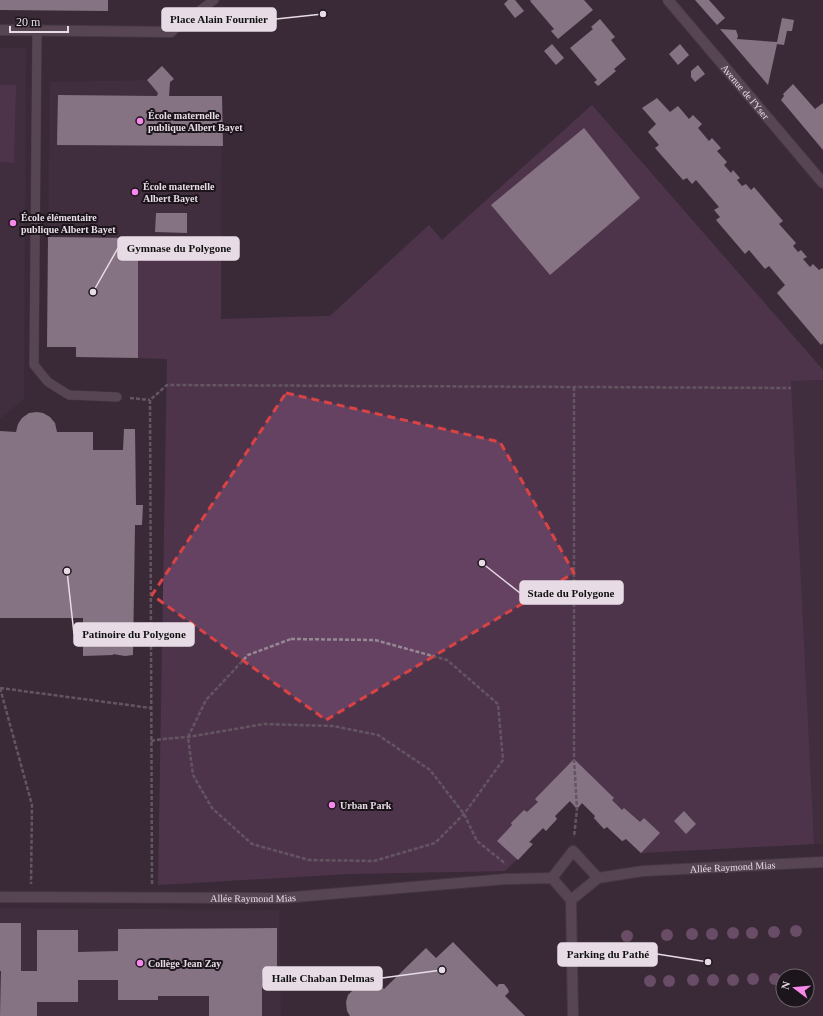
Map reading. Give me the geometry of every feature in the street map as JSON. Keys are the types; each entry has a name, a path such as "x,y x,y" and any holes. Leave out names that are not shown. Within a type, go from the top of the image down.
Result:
{"street":[{"name":"Avenue de l'Yser","path":"668,0 823,183"},
{"path":"0,30 37,32 171,32"},
{"path":"571,900 598,878 573,852 552,878 571,900 573,1016"},
{"name":"Allée Raymond Mias","path":"598,878 643,871 823,862"},
{"name":"Allée Raymond Mias","path":"0,897 283,898 506,879 552,878"}],"lane":[{"path":"171,32 214,0"},
{"path":"37,32 34,365 48,382 69,395 117,397"}],"path":[{"path":"152,898 150,400 167,384 791,388"},
{"path":"573,852 577,809 574,759 574,386"},
{"path":"117,397 150,400"},
{"path":"291,639 375,640 447,660 498,704 503,760 464,814 435,842 374,861 309,860 252,844 212,808 193,775 188,737 206,700 248,655 291,639"},
{"path":"31,897 32,805 0,688 151,708"},
{"path":"151,741 188,737 264,724 333,726 378,736 430,770 464,814 477,841 509,867"}],"highlighted area":[{"path":"286,393 500,442 574,573 326,720 152,595"}],"shaded area":[{"name":"École élémentaire publique Albert Bayet","path":"0,48 26,48 24,399 0,419"},
{"name":"École maternelle Albert Bayet","path":"162,66 174,79 170,83 170,96 222,96 221,238 48,237 50,82 147,80"},
{"path":"0,85 16,85 14,163 0,162"},
{"path":"592,105 823,370 823,380 791,381 814,844 641,853 626,839 623,842 607,827 604,829 593,818 596,816 582,803 577,809 569,801 555,816 557,819 546,831 543,828 530,842 532,845 505,871 348,874 158,885 167,359 138,358 138,238 221,238 221,319 330,316 429,225 442,240"},
{"path":"823,380 823,844 814,844 791,381"},
{"name":"Collège Jean Zay","path":"0,908 279,910 281,1016 0,1016"}],"building":[{"path":"0,0 108,0 108,11 0,10"},
{"path":"508,0 515,0 524,11 515,18 504,4"},
{"path":"584,0 593,10 558,39 551,31 554,29 530,1"},
{"path":"695,0 709,0 725,18 717,25"},
{"path":"782,18 794,20 792,31 787,31 784,45 777,44 768,85 720,29 736,30 738,36 737,39 777,42"},
{"path":"600,19 615,37 611,40 626,59 614,69 616,71 598,86 594,82 597,80 570,48 593,29 591,27"},
{"path":"552,44 564,58 556,65 544,51"},
{"path":"680,44 689,55 678,65 669,54"},
{"path":"698,65 705,74 695,82 691,77 691,71"},
{"name":"École maternelle publique Albert Bayet","path":"162,66 174,79 170,82 169,96 222,96 223,146 57,145 58,95 157,96 158,93 147,80"},
{"path":"793,84 815,109 823,103 823,150 781,100 784,96 783,94"},
{"path":"657,98 670,112 678,106 689,119 693,115 702,124 698,128 709,141 712,138 721,148 717,151 727,162 724,165 731,173 733,170 740,178 737,180 742,186 746,184 751,190 754,187 783,221 779,224 796,243 793,246 798,252 801,250 807,257 803,259 810,267 813,264 819,270 822,268 823,269 823,343 821,345 777,293 785,285 769,266 765,269 749,250 745,254 716,220 720,217 714,210 719,207 696,180 692,184 687,178 683,180 655,148 659,145 648,132 656,124 642,108"},
{"path":"584,128 640,198 550,275 491,205"},
{"path":"156,213 187,213 187,233 155,232"},
{"path":"48,237 138,238 138,358 76,357 76,347 47,347"},
{"path":"29,413 43,413 50,417 55,423 57,432 93,432 93,450 123,450 124,429 135,429 136,505 143,505 142,525 135,525 133,655 125,656 113,654 83,656 83,618 0,618 0,431 16,432 18,424 22,418"},
{"path":"574,759 614,798 612,800 622,810 624,808 640,822 644,818 660,833 641,853 626,839 622,841 607,827 604,829 594,818 595,816 582,803 577,809 570,801 555,816 557,819 546,831 543,828 529,842 533,844 518,860 497,841 512,825 511,823 524,810 527,812 538,802 535,799"},
{"path":"684,811 696,824 686,834 674,821"},
{"name":"Collège Jean Zay","path":"0,923 21,923 21,971 37,971 37,930 78,930 78,952 118,951 118,929 277,928 277,977 262,977 262,1016 209,1016 209,996 158,996 158,1000 118,1000 118,980 78,980 78,1002 37,1002 37,1016 0,1016"},
{"path":"453,942 497,987 499,984 504,984 509,992 505,996 525,1016 350,1016 347,1011 346,1002 348,995 356,987 364,983 371,983 379,985 384,989 426,948 436,958"}],"place":[{"name":"Place Alain Fournier","path":"323,14"},
{"name":"École maternelle publique Albert Bayet","path":"140,121"},
{"name":"École maternelle Albert Bayet","path":"135,192"},
{"name":"École élémentaire publique Albert Bayet","path":"13,223"},
{"name":"Gymnase du Polygone","path":"93,292"},
{"name":"Stade du Polygone","path":"482,563"},
{"name":"Patinoire du Polygone","path":"67,571"},
{"name":"Urban Park","path":"332,805"},
{"name":"Parking du Pathé","path":"708,962"},
{"name":"Collège Jean Zay","path":"140,963"},
{"name":"Halle Chaban Delmas","path":"442,970"}]}
